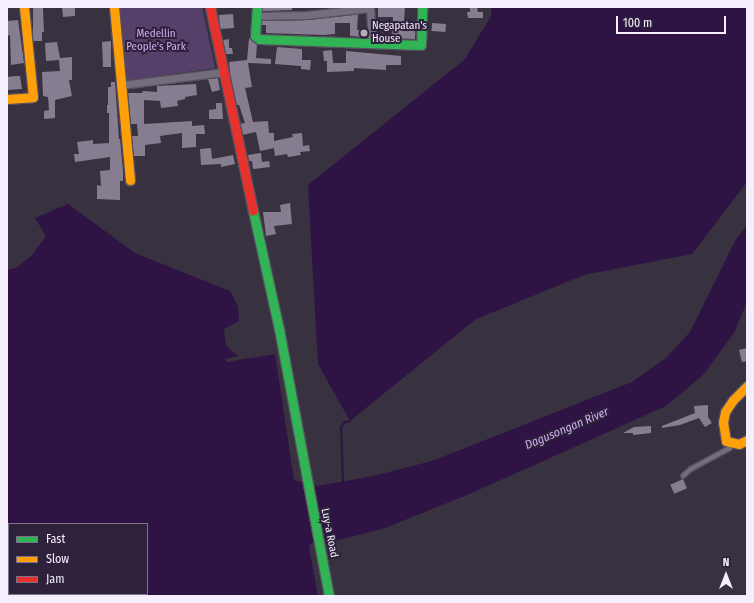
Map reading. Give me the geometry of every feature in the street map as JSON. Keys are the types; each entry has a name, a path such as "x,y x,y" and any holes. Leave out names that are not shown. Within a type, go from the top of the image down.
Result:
{"street":[{"path":"7,99 33,97 24,7"},
{"path":"114,7 130,180"},
{"name":"Luy-a Road","path":"210,7 234,127 279,329 329,596"},
{"path":"372,44 370,7 307,14 257,12 255,36 259,39 372,44 421,45 422,7"},
{"path":"121,86 224,72"},
{"path":"747,386 733,400 725,412 723,433 726,441 733,444 738,444 747,440"}],"lane":[{"path":"683,476 691,469 730,448 733,444"}],"green space":[{"name":"Medellin People's Park","path":"117,7 202,7 215,68 125,81"}],"water":[{"path":"491,7 747,7 747,182 692,254 584,275 476,319 350,421 318,364 308,185 465,59 491,16"},
{"name":"Dagusongan River","path":"68,204 135,253 230,291 238,306 239,321 224,329 226,346 238,356 226,359 226,362 275,354 294,480 318,486 373,476 432,461 632,382 666,358 690,332 736,239 747,225 747,302 734,333 703,375 666,406 467,495 385,528 331,542 325,540 311,543 309,548 318,596 7,596 7,270 16,268 32,255 46,236 35,218"}],"building":[{"path":"62,7 75,7 75,16 63,17"},
{"path":"263,7 292,7 292,10 263,11"},
{"path":"378,7 405,7 404,21 416,21 415,39 392,38 393,17 378,17"},
{"path":"470,7 477,7 478,12 483,12 483,18 468,18 467,12 470,12"},
{"path":"33,8 43,8 44,32 42,32 42,41 33,41"},
{"path":"233,14 234,28 220,29 219,15"},
{"path":"358,14 357,30 366,29 367,37 350,36 350,23 335,23 335,34 324,35 266,33 266,25 262,25 262,21 307,20"},
{"path":"18,20 24,63 11,65 10,35 7,36 7,21"},
{"path":"432,23 446,24 445,32 431,31"},
{"path":"249,38 257,44 256,58 271,59 271,64 248,63 252,87 245,88 253,122 268,121 269,133 274,133 274,141 293,137 292,134 302,133 303,146 309,145 310,151 300,152 301,155 288,157 287,154 275,156 274,148 260,151 256,132 242,135 239,124 245,123 239,105 237,105 229,71 229,62 247,60"},
{"path":"229,39 229,48 232,48 233,54 226,54 223,40"},
{"path":"111,41 111,67 103,67 102,42"},
{"path":"57,42 60,58 72,57 72,80 69,80 72,96 55,100 55,118 44,119 44,111 49,110 48,97 43,96 42,72 60,71 59,60 46,61 45,43"},
{"path":"277,47 302,49 302,60 311,60 310,70 301,69 301,66 275,64"},
{"path":"332,50 333,63 346,63 346,51 401,56 401,65 386,65 386,70 354,68 354,71 327,72 327,61 324,61 323,51"},
{"path":"20,76 22,89 7,90 7,77"},
{"path":"218,78 220,90 212,92 208,79"},
{"path":"111,82 115,82 123,171 123,181 120,181 120,200 97,199 97,185 101,186 100,171 110,170 110,157 75,162 74,154 79,154 77,142 93,140 93,144 109,143 109,113 107,113 107,105 108,87 111,87"},
{"path":"196,84 197,95 185,97 185,99 177,101 178,106 161,108 160,101 144,100 144,124 192,121 192,126 204,125 205,134 196,134 196,147 182,148 182,133 160,136 161,143 145,145 145,156 134,156 132,136 138,136 137,124 131,124 128,93 142,93 143,91 157,92 157,86"},
{"path":"216,103 222,103 223,119 209,119 209,110 216,109"},
{"path":"211,148 212,159 233,155 235,164 221,167 221,164 201,165 200,149"},
{"path":"261,153 262,162 269,161 270,167 253,169 252,161 249,161 248,155"},
{"path":"290,203 292,224 274,226 276,234 266,236 263,212 281,212 280,205"},
{"path":"747,348 747,361 742,362 739,350"},
{"path":"708,405 708,417 712,423 705,427 699,418 680,425 662,428 662,426 695,413 694,406"},
{"path":"651,426 651,433 633,435 633,433 623,433 634,427"},
{"path":"683,479 687,488 674,494 670,485"}],"waterway":[{"path":"343,482 341,427 345,422 350,421"}],"traffic: fast":[{"path":"257,7 255,36 259,39 421,45 422,7"},
{"path":"253,211 279,329 329,596"}],"traffic: slow":[{"path":"7,99 33,97 24,7"},
{"path":"114,7 130,180"},
{"path":"747,386 733,400 725,412 723,422 726,441 739,444 747,440"}],"traffic: jam":[{"path":"210,7 253,211"}],"place":[{"name":"Negapatan's House","path":"364,33"}]}
